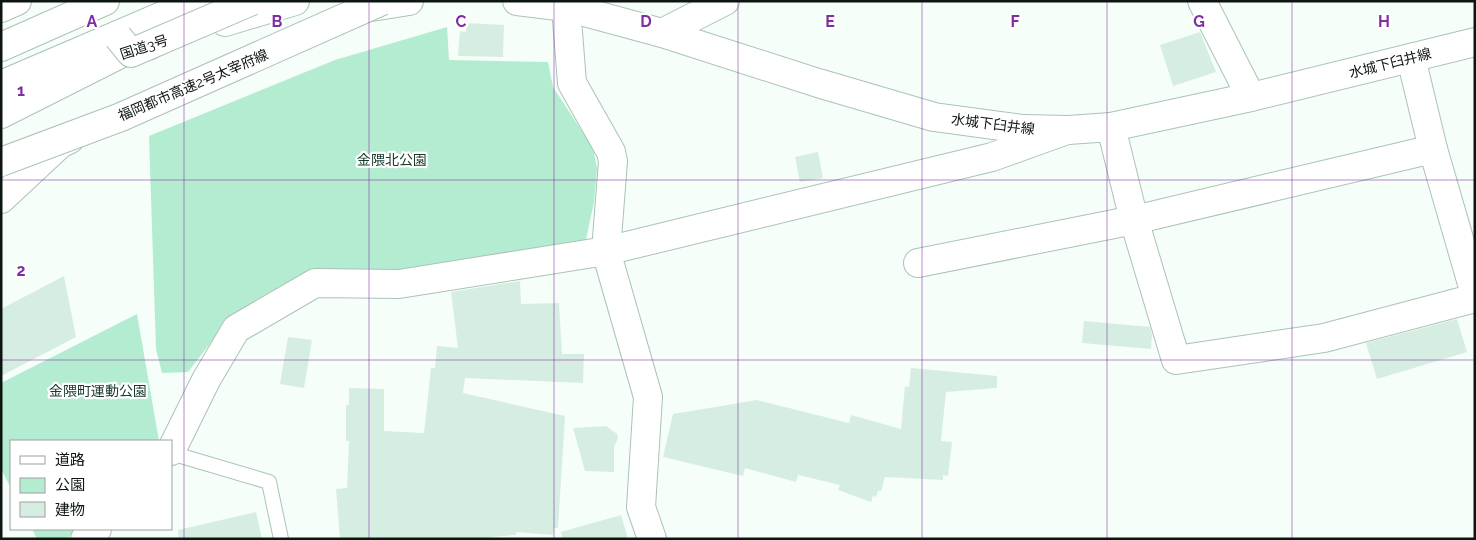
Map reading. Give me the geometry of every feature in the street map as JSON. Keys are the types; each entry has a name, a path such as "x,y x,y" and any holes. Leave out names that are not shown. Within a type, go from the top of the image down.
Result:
{"main road":[{"path":"1,8 17,1"},
{"path":"1,47 105,1"},
{"path":"1,85 118,37 197,1"},
{"path":"118,37 131,53 252,1"},
{"name":"国道3号","path":"1,114 122,53 295,1"},
{"name":"福岡都市高速2号太宰府線","path":"1,162 121,117 382,1"},
{"path":"1,199 60,144 171,81 263,42 355,10 409,1"},
{"name":"水城下臼井線","path":"517,1 566,7 662,32 818,84 934,117 1023,129 1068,130 1111,127 1251,97 1475,42"},
{"path":"662,32 725,1"},
{"path":"1202,1 1251,97"},
{"path":"566,7 572,82 611,152 613,161 606,250 648,397 641,507 652,539"},
{"path":"1411,58 1433,149 1475,294"},
{"path":"1111,127 1134,220 1176,360 1324,338 1475,298"},
{"path":"172,450 206,380 236,329 315,283 400,284 606,250 992,157 1068,130"},
{"path":"918,263 1134,220 1433,149"},
{"path":"85,539 96,530"}],"lane":[{"path":"172,452 269,482 281,539"}],"green space":[{"name":"金隈北公園","path":"447,27 449,60 548,62 553,87 593,148 597,168 594,202 585,244 406,271 226,323 188,372 162,373 156,349 149,136 335,60"},
{"name":"金隈町運動公園","path":"137,314 159,440 10,440 10,486 1,469 1,383"},
{"path":"32,530 78,530 66,539 37,539"}],"building":[{"path":"466,23 504,25 503,57 458,56 460,31 466,32"},
{"path":"1200,32 1216,72 1173,86 1160,45"},
{"path":"818,152 823,178 800,182 795,157"},
{"path":"64,276 76,337 1,376 1,309"},
{"path":"520,281 521,304 559,303 562,354 584,354 583,383 465,378 463,393 565,416 558,528 554,528 553,535 516,532 516,535 490,537 490,539 340,539 336,489 347,488 349,441 346,441 346,405 349,405 349,388 384,389 384,431 424,433 431,368 435,368 437,346 458,348 451,292"},
{"path":"1457,319 1467,352 1377,379 1366,343"},
{"path":"1084,321 1150,327 1152,335 1151,349 1082,343"},
{"path":"288,337 312,340 304,388 280,384"},
{"path":"911,368 997,376 997,388 946,392 941,441 952,442 948,476 943,475 943,480 885,477 881,491 878,491 876,497 873,496 871,502 838,490 840,485 798,475 796,482 745,468 743,476 663,457 673,414 757,400 849,423 851,415 901,429 905,386 909,387"},
{"path":"606,426 617,434 618,438 614,447 614,472 585,471 573,428"},
{"path":"256,512 262,539 179,539 178,530"},
{"path":"621,515 628,539 562,539 561,532"}]}
